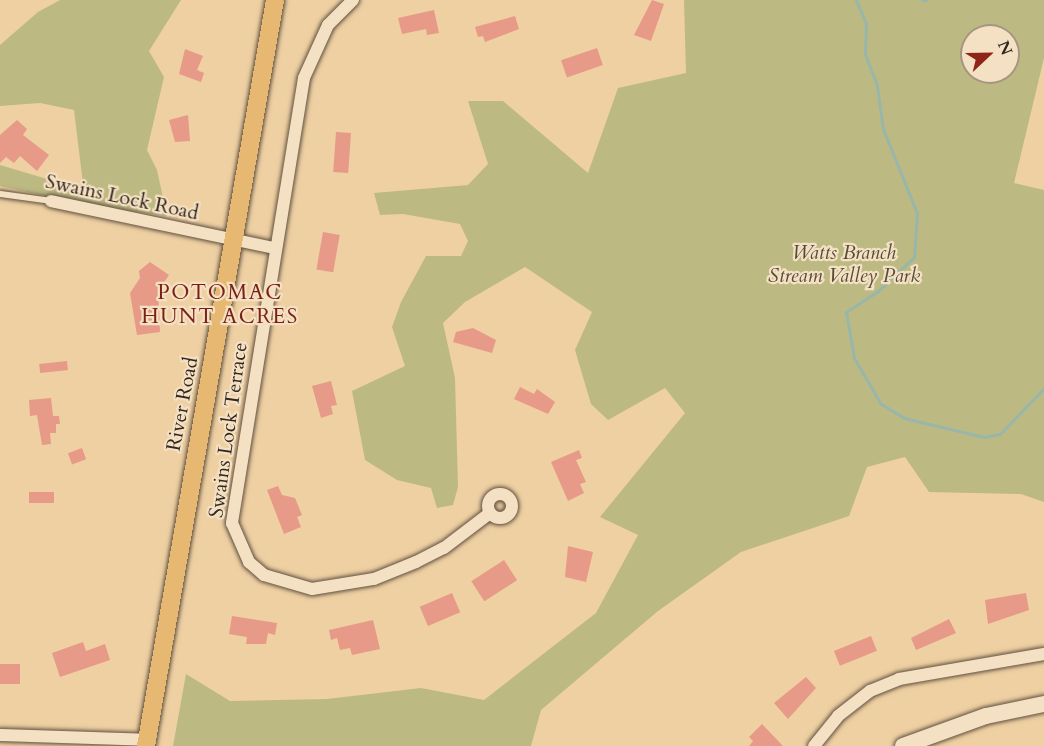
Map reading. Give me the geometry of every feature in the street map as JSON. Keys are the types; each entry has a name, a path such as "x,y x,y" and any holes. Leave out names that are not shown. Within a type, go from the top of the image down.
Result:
{"main road":[{"name":"River Road","path":"146,743 275,0"},
{"path":"903,746 986,716 1044,704"}],"street":[{"name":"Swains Lock Terrace","path":"353,0 328,25 304,78 232,512 235,534 249,562 264,575 295,587 341,586 416,562 444,548 490,513"},
{"name":"Swains Lock Road","path":"51,201 235,240"},
{"path":"235,240 274,248"},
{"path":"814,746 837,716 870,691 899,679 1044,654"},
{"path":"0,735 146,743"}],"lane":[{"name":"Swains Lock Road","path":"0,194 51,201"}],"green space":[{"path":"60,0 181,0 149,51 164,77 147,150 157,170 167,216 93,206 0,186 0,165 67,185 83,184 74,110 40,103 0,106 0,45 38,12"},
{"name":"Watts Branch Stream Valley Park","path":"684,0 1044,0 1044,58 1014,183 1044,190 1044,502 1021,494 929,492 905,457 867,467 849,516 741,552 658,611 541,710 531,746 173,746 186,674 230,701 327,699 421,688 484,700 596,613 638,535 600,517 685,413 665,388 608,420 591,404 575,350 592,312 525,267 465,302 443,323 455,378 458,487 453,505 437,508 431,488 397,480 365,460 352,391 405,366 392,327 401,302 426,256 461,256 468,241 460,224 403,214 380,215 374,193 468,185 488,164 468,101 503,101 588,173 618,88 686,73"}],"building":[{"path":"652,0 664,4 651,41 634,35"},
{"path":"434,10 439,33 427,35 426,29 402,34 398,18"},
{"path":"515,16 519,29 485,42 483,36 478,37 475,27"},
{"path":"597,48 603,65 567,77 561,60"},
{"path":"185,49 203,56 197,70 204,73 201,82 179,74"},
{"path":"188,115 190,141 175,142 169,120"},
{"path":"17,120 27,129 23,135 49,155 37,171 20,156 14,163 6,157 0,163 0,135"},
{"path":"336,132 351,133 348,173 333,172"},
{"path":"323,232 340,235 333,272 316,269"},
{"path":"150,262 169,275 158,291 160,332 137,335 130,293 140,278 139,271"},
{"path":"473,328 496,340 492,353 453,342 456,332"},
{"path":"67,361 68,370 40,373 39,364"},
{"path":"331,381 337,405 331,406 333,414 321,418 312,386"},
{"path":"520,387 534,394 537,389 555,402 548,414 514,399"},
{"path":"51,398 53,416 59,416 60,424 56,424 56,433 50,433 51,444 42,445 37,415 30,416 29,400"},
{"path":"82,448 86,459 72,464 68,453"},
{"path":"579,450 582,458 576,460 586,482 580,484 584,493 568,501 551,462"},
{"path":"278,486 282,495 295,498 302,515 297,517 301,527 284,534 267,490"},
{"path":"29,492 54,492 54,503 29,503"},
{"path":"568,546 593,552 586,582 565,577"},
{"path":"504,560 517,580 484,601 471,581"},
{"path":"452,593 460,612 428,626 420,607"},
{"path":"1026,593 1029,610 988,624 985,600"},
{"path":"232,616 277,623 275,635 268,633 266,644 246,644 247,637 229,634"},
{"path":"949,619 956,633 916,650 911,638"},
{"path":"373,620 380,649 352,655 350,648 340,650 337,638 331,640 329,630"},
{"path":"871,636 877,651 840,666 834,651"},
{"path":"83,642 86,651 105,644 110,660 60,677 52,653"},
{"path":"0,664 20,664 20,684 0,684"},
{"path":"806,677 816,688 788,719 774,703"},
{"path":"762,724 783,746 749,746 753,741 749,737"}],"waterway":[{"path":"856,0 866,24 865,54 877,86 883,129 917,213 914,257 878,291 846,312 854,358 881,404 904,418 984,437 1000,434 1044,388"}],"district":[{"name":"POTOMAC HUNT ACRES","path":"220,305"}]}
